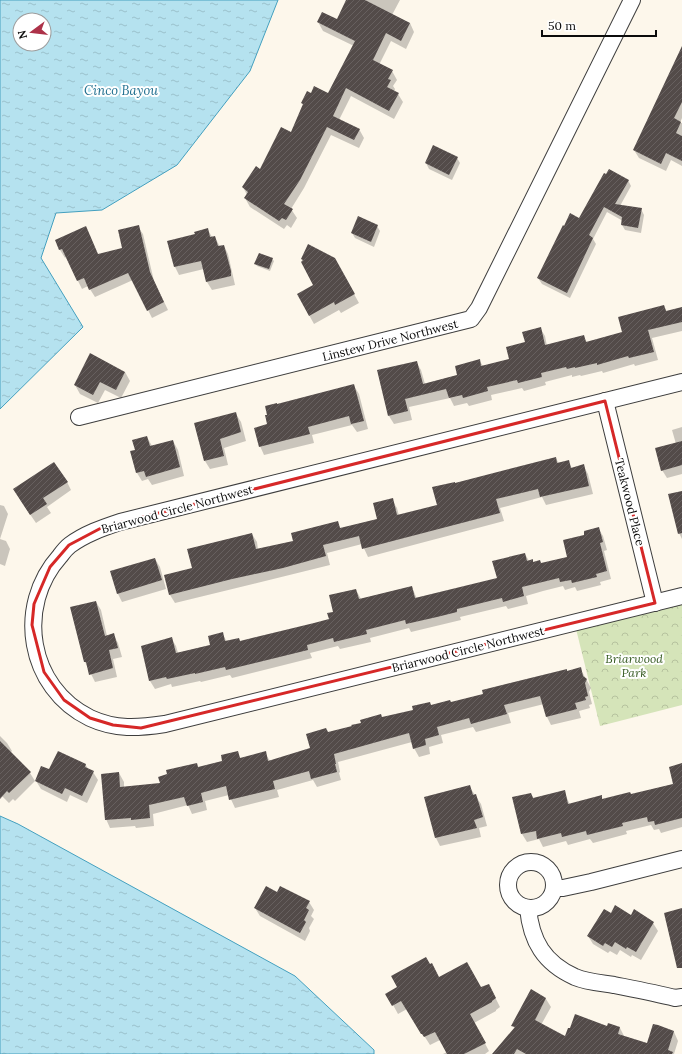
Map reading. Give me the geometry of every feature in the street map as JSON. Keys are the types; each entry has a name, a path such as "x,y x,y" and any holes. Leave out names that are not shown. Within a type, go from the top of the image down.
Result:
{"street":[{"name":"Linstew Drive Northwest","path":"79,417 470,319 479,308 632,0"},
{"name":"Briarwood Circle Northwest","path":"682,382 103,527 69,545 50,567 40,584 34,604 32,625 37,656 44,672 64,700 90,718 127,728 141,728 164,724 682,596"},
{"name":"Teakwood Place","path":"605,401 655,603"},
{"path":"554,888 563,888 591,882 682,860"},
{"path":"534,861 542,864 549,870 554,878 554,888 551,896 545,903 537,907 528,908 520,905 512,899 508,891 510,873 516,866 524,862 534,861"},
{"path":"528,908 530,924 540,950 556,966 576,978 675,998 682,997"}],"highlighted area":[{"path":"605,401 655,603 141,728 113,725 90,718 64,700 44,672 32,625 34,604 50,567 69,545 103,527"}],"green space":[{"name":"Briarwood Park","path":"682,602 682,705 600,726 576,629"}],"water":[{"name":"Cinco Bayou","path":"0,0 278,0 250,71 177,165 102,210 56,213 41,258 83,327 0,409"},
{"path":"0,816 18,824 295,976 374,1050 374,1054 0,1054"}],"building":[{"path":"346,0 365,0 410,23 401,41 386,33 373,60 393,70 388,79 391,80 387,87 399,93 389,111 346,88 333,116 360,129 354,140 327,127 300,180 284,204 293,209 286,220 282,218 279,221 244,198 248,192 242,187 256,166 260,169 281,127 291,132 303,104 301,103 307,91 311,93 314,86 328,93 355,41 317,22 322,12 337,19"},
{"path":"682,46 682,102 674,118 681,122 676,133 682,136 682,161 666,153 661,164 633,150"},
{"path":"433,145 458,157 449,175 425,163"},
{"path":"609,169 629,180 615,204 642,208 638,228 621,225 622,217 604,207 589,235 593,238 567,293 537,278 570,213 579,218 604,173 606,174"},
{"path":"358,216 378,225 371,242 351,233"},
{"path":"139,225 150,272 164,302 147,311 128,273 89,290 84,278 77,281 62,249 59,250 55,240 86,226 98,254 122,248 118,230"},
{"path":"208,228 210,237 215,236 218,246 224,245 231,276 206,282 201,261 174,267 167,241 195,234 194,232"},
{"path":"308,244 335,258 355,294 335,305 334,302 309,316 297,294 313,285 301,262"},
{"path":"259,253 273,258 269,269 254,264"},
{"path":"664,305 666,311 682,307 682,322 648,330 654,352 629,358 628,356 597,365 597,363 567,369 566,367 541,373 542,377 518,383 517,380 487,387 488,391 463,398 462,395 449,398 446,389 405,399 408,411 388,416 377,370 417,361 423,384 457,375 455,366 480,359 481,366 509,359 506,347 525,342 522,332 541,327 545,345 584,335 586,342 622,332 618,317"},
{"path":"90,353 125,372 116,390 100,382 93,395 74,385"},
{"path":"354,384 364,421 351,424 349,416 308,427 310,434 259,447 254,428 267,424 265,406"},
{"path":"236,412 241,432 220,439 224,456 204,461 194,423"},
{"path":"147,436 150,446 173,440 180,467 146,477 144,471 136,473 130,451 135,450 132,440"},
{"path":"682,441 682,465 661,471 655,448"},
{"path":"556,457 557,463 569,460 571,468 584,464 589,486 540,497 538,489 496,499 500,513 362,549 359,536 323,545 326,556 283,568 169,595 164,575 192,568 187,549 252,533 256,549 293,541 291,533 338,521 340,528 377,519 373,503 393,498 397,515 437,505 432,487 455,483"},
{"path":"54,462 68,482 43,498 47,504 30,515 13,489"},
{"path":"682,491 682,533 678,534 668,494"},
{"path":"599,527 603,542 600,543 607,571 596,574 597,577 572,583 571,580 560,582 559,578 522,587 524,596 503,602 502,598 457,609 457,612 406,624 405,620 366,630 367,634 334,642 333,638 307,645 308,650 226,670 225,667 195,674 167,679 166,677 149,681 141,646 172,637 176,653 210,645 208,636 223,632 225,641 239,638 240,641 314,623 329,619 327,613 333,612 329,595 356,589 359,599 412,586 415,598 497,578 492,561 525,553 527,561 533,559 533,562 540,560 541,563 567,557 563,540 584,535 584,531"},
{"path":"155,558 162,580 117,594 110,571"},
{"path":"96,601 105,636 114,633 118,648 109,650 113,668 89,675 86,662 84,662 70,607"},
{"path":"581,667 583,676 587,679 585,683 588,696 585,697 586,700 575,703 577,709 546,717 540,696 504,705 507,714 471,724 469,718 437,727 439,735 425,739 426,745 413,749 409,733 334,754 337,772 311,779 309,771 273,781 275,789 229,800 226,786 201,793 203,802 187,806 184,797 149,805 150,818 105,820 101,774 119,772 120,787 160,783 158,777 167,774 166,770 197,763 198,767 222,761 221,755 238,751 240,758 266,751 268,761 310,748 306,734 326,728 328,732 361,723 360,720 381,714 382,717 413,710 412,706 430,702 431,705 450,700 451,702 483,694 482,690 567,669 567,671"},
{"path":"0,741 31,772 9,793 7,791 0,799"},
{"path":"58,751 86,764 85,767 94,771 82,796 65,788 62,794 35,781 41,766 49,769"},
{"path":"682,763 682,818 655,825 654,821 648,822 647,817 622,823 623,826 587,835 586,831 562,837 561,833 537,839 536,831 521,834 512,797 531,793 533,798 565,790 568,804 602,795 602,799 630,792 631,794 673,784 669,767"},
{"path":"470,785 473,795 476,794 483,817 474,820 477,828 435,838 424,797"},
{"path":"266,886 277,892 280,886 310,901 306,908 309,910 304,920 306,922 300,933 254,908"},
{"path":"615,905 631,915 634,909 654,922 636,952 627,947 626,949 615,942 612,947 605,943 603,946 587,936 604,909 611,913"},
{"path":"682,908 682,968 677,968 664,913"},
{"path":"426,957 430,964 432,963 439,977 467,962 481,987 489,984 496,998 492,1002 470,1014 486,1043 464,1054 447,1054 435,1032 424,1037 421,1034 401,1001 392,1006 385,994 397,987 391,976"},
{"path":"531,989 546,998 535,1020 565,1036 568,1028 570,1028 575,1014 607,1026 608,1023 620,1027 618,1034 647,1043 653,1024 674,1031 668,1050 673,1052 672,1054 526,1054 517,1049 514,1054 492,1054 515,1027 511,1026"}]}
